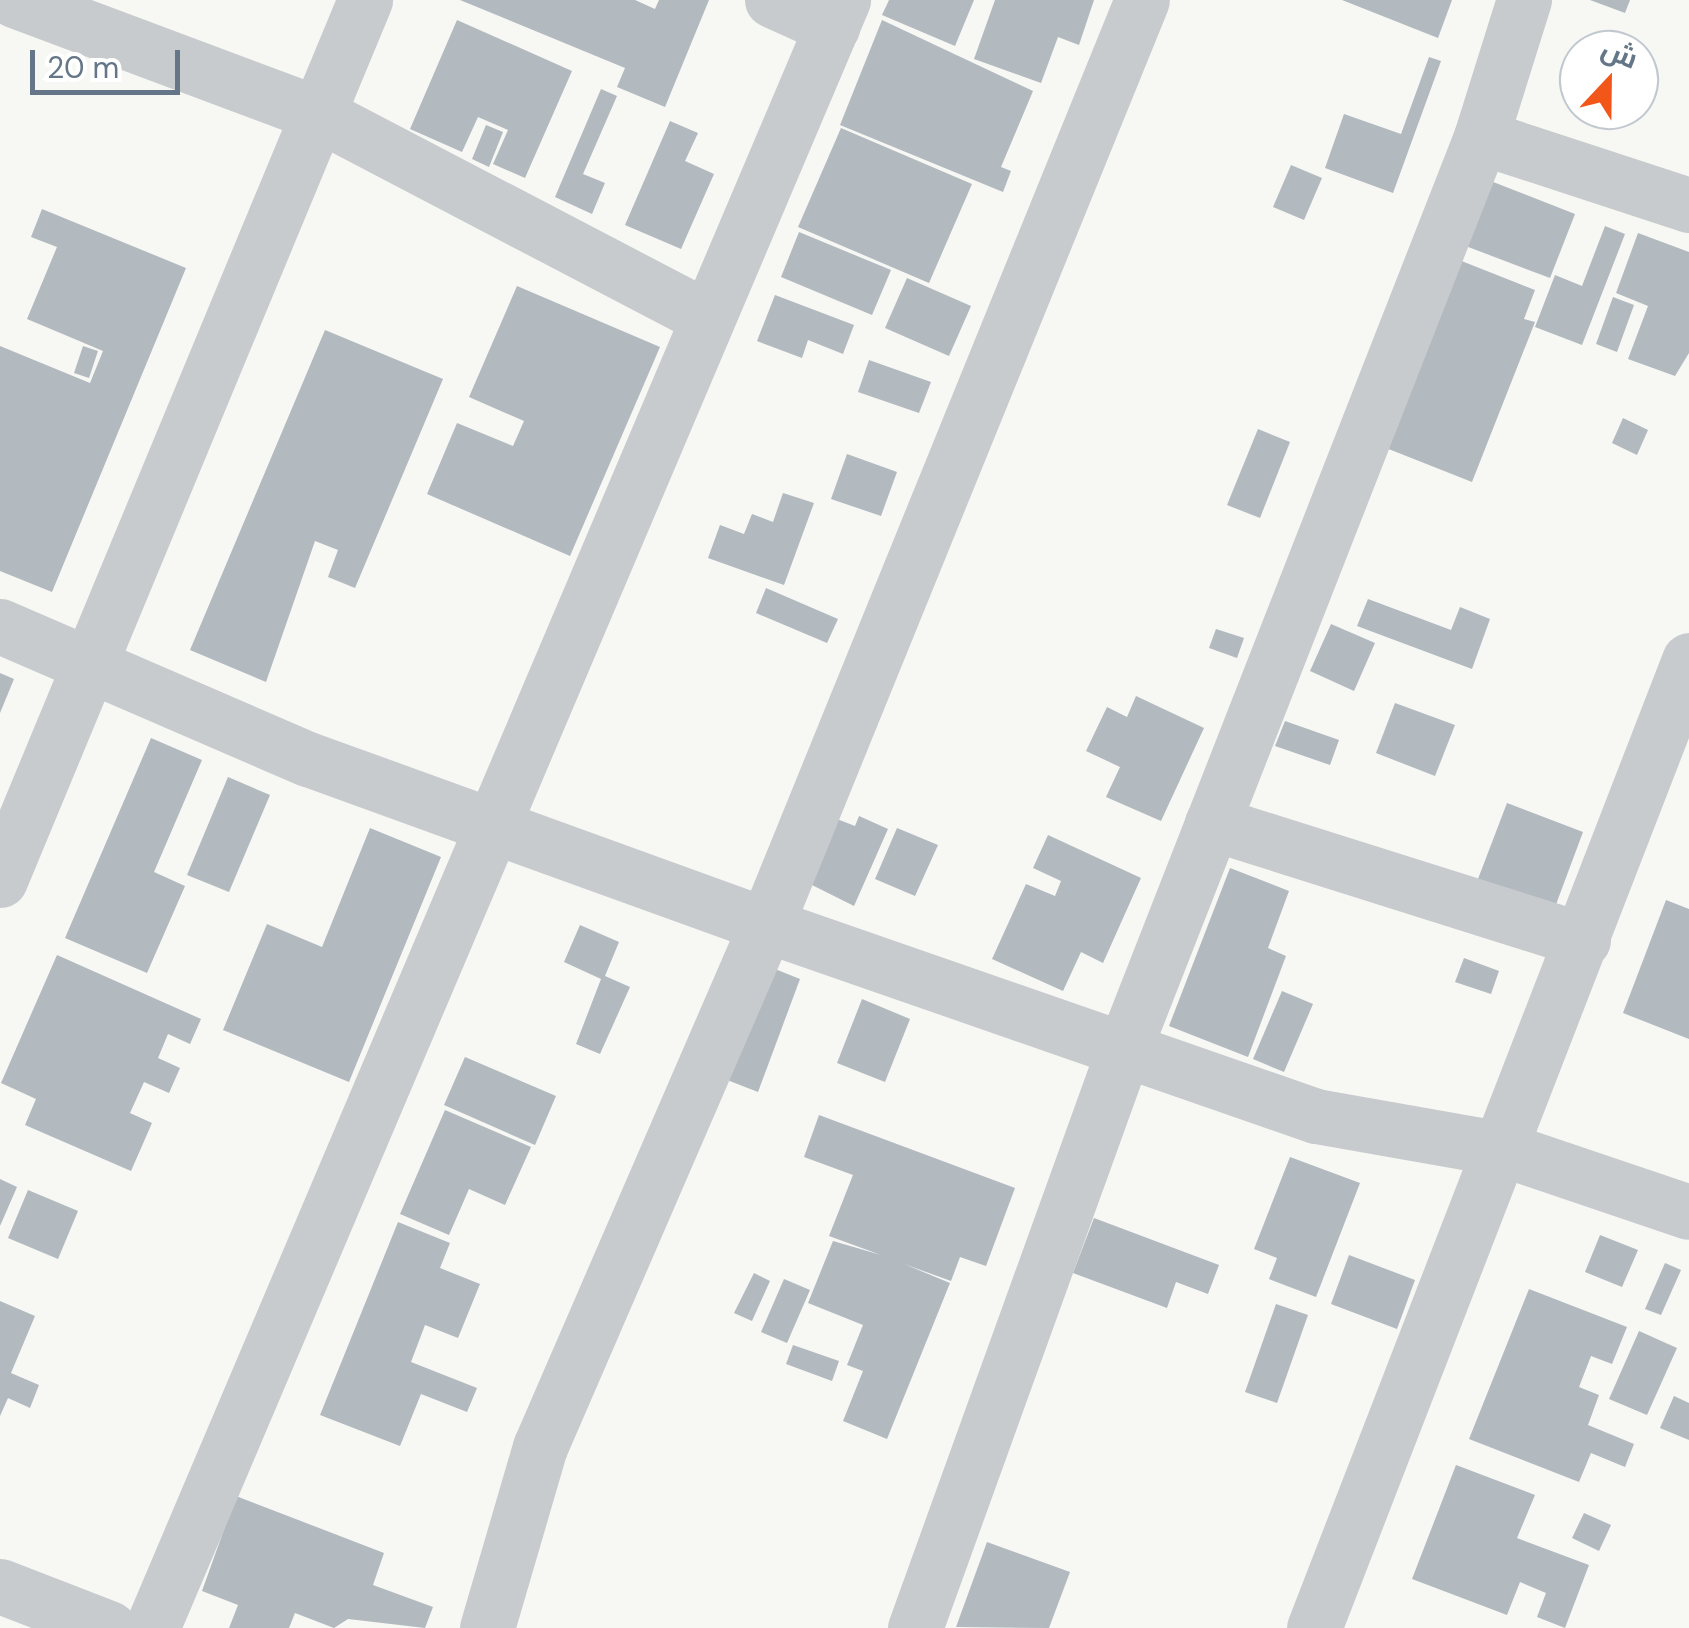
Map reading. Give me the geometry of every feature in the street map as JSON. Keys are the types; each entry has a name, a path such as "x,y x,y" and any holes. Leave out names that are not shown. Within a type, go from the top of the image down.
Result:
{"street":[{"path":"14,0 316,112 706,317"},
{"path":"0,880 83,662 365,0"},
{"path":"152,1628 498,824 706,317 837,14 772,0"},
{"path":"487,1628 540,1447 766,926 1142,0"},
{"path":"915,1628 1124,1050 1481,137 1524,0"},
{"path":"1481,137 1689,204"},
{"path":"0,626 308,760 498,824 766,926 1316,1116 1502,1149 1689,1212"},
{"path":"1314,1628 1584,940 1689,660"},
{"path":"1212,823 1584,940"},
{"path":"0,1586 109,1628"}],"building":[{"path":"460,0 635,0 655,9 659,0 709,0 665,107 617,87 625,68"},
{"path":"889,0 974,0 955,46 882,15"},
{"path":"995,0 1094,0 1079,45 1058,37 1041,83 974,59"},
{"path":"1342,0 1452,0 1438,38"},
{"path":"1590,0 1630,0 1625,13"},
{"path":"457,20 572,71 525,178 493,164 508,130 478,117 462,152 410,129"},
{"path":"882,20 1033,91 1001,167 1011,171 1003,192 840,125"},
{"path":"1429,57 1441,61 1393,193 1325,168 1344,114 1401,134"},
{"path":"601,89 617,96 583,174 605,183 592,214 555,197"},
{"path":"670,121 698,133 685,161 714,174 681,249 625,225"},
{"path":"486,125 503,132 489,167 472,159"},
{"path":"841,128 972,184 929,283 798,227"},
{"path":"1291,165 1322,178 1304,220 1273,207"},
{"path":"1488,180 1575,214 1550,278 1463,245"},
{"path":"42,209 186,268 52,592 0,571 0,346 90,383 103,351 27,319 57,247 31,237"},
{"path":"1605,226 1625,234 1582,345 1535,327 1555,275 1582,286"},
{"path":"799,232 891,270 872,315 781,277"},
{"path":"1638,233 1689,252 1689,353 1675,376 1628,359 1648,306 1616,293"},
{"path":"1459,260 1535,290 1524,319 1535,322 1472,482 1386,448"},
{"path":"907,278 971,306 949,356 885,328"},
{"path":"517,286 660,347 570,556 427,494 457,423 513,446 524,421 469,397"},
{"path":"775,295 854,325 843,354 808,340 802,358 757,341"},
{"path":"1613,297 1634,305 1617,352 1596,344"},
{"path":"325,330 443,379 355,588 328,577 338,550 315,541 266,682 190,650"},
{"path":"83,346 98,351 89,378 74,373"},
{"path":"869,360 931,382 919,413 858,392"},
{"path":"1623,418 1648,430 1637,455 1612,443"},
{"path":"1258,429 1290,442 1260,518 1227,505"},
{"path":"847,454 897,472 881,516 831,499"},
{"path":"783,493 814,503 784,585 708,558 720,525 744,534 752,514 773,522"},
{"path":"766,588 838,619 827,643 756,613"},
{"path":"1368,599 1451,630 1460,607 1490,619 1472,669 1357,626"},
{"path":"1331,624 1375,643 1354,691 1310,671"},
{"path":"1216,629 1244,638 1237,658 1209,648"},
{"path":"0,673 14,679 0,713"},
{"path":"1136,696 1204,728 1161,821 1106,797 1120,767 1086,751 1107,707 1127,717"},
{"path":"1395,703 1455,725 1435,776 1376,753"},
{"path":"1285,721 1339,740 1330,765 1275,746"},
{"path":"151,738 202,760 154,872 185,886 147,973 65,938"},
{"path":"228,777 270,795 229,892 187,875"},
{"path":"1507,803 1583,832 1542,942 1465,913"},
{"path":"859,816 888,829 854,906 808,883 837,819 855,826"},
{"path":"370,828 441,857 349,1082 223,1030 267,924 322,947"},
{"path":"897,828 938,845 915,896 875,879"},
{"path":"1048,835 1141,878 1103,963 1081,952 1063,991 992,959 1026,884 1055,896 1061,881 1033,868"},
{"path":"1230,868 1289,891 1268,948 1286,956 1248,1057 1169,1026"},
{"path":"1666,900 1689,909 1689,1039 1623,1013"},
{"path":"580,925 619,942 605,976 630,987 600,1054 576,1044 601,979 564,962"},
{"path":"57,955 201,1019 190,1044 168,1034 158,1058 180,1068 169,1093 144,1082 130,1113 152,1123 131,1171 25,1125 36,1099 1,1083"},
{"path":"1464,958 1499,971 1491,994 1455,982"},
{"path":"765,965 800,979 758,1092 722,1078"},
{"path":"1282,991 1313,1004 1284,1072 1253,1059"},
{"path":"862,999 910,1019 885,1082 837,1063"},
{"path":"465,1057 556,1096 535,1145 444,1105"},
{"path":"445,1110 531,1147 505,1205 469,1189 449,1235 400,1214"},
{"path":"819,1115 1015,1188 986,1266 960,1257 951,1281 904,1264 950,1283 887,1439 843,1421 863,1371 847,1365 863,1325 808,1303 833,1241 881,1255 829,1236 853,1175 804,1157"},
{"path":"1290,1157 1360,1183 1316,1297 1269,1279 1277,1258 1254,1249"},
{"path":"0,1179 17,1187 0,1226"},
{"path":"28,1190 78,1211 58,1259 8,1238"},
{"path":"1094,1218 1219,1265 1208,1294 1176,1282 1167,1308 1073,1273"},
{"path":"398,1222 450,1243 440,1268 480,1284 458,1338 425,1325 411,1362 477,1388 467,1412 421,1394 400,1446 320,1415"},
{"path":"1600,1235 1638,1250 1622,1287 1585,1272"},
{"path":"1349,1255 1415,1280 1397,1329 1331,1304"},
{"path":"1665,1263 1681,1270 1661,1315 1645,1309"},
{"path":"754,1273 770,1281 752,1321 734,1313"},
{"path":"784,1279 810,1290 787,1343 761,1332"},
{"path":"1529,1289 1627,1327 1612,1364 1591,1356 1579,1387 1599,1395 1588,1425 1634,1444 1625,1467 1591,1453 1579,1482 1469,1439"},
{"path":"0,1301 35,1316 11,1373 39,1385 30,1408 8,1398 0,1416"},
{"path":"1276,1304 1308,1315 1277,1403 1245,1392"},
{"path":"1639,1331 1677,1348 1647,1415 1609,1399"},
{"path":"793,1345 839,1361 832,1381 786,1364"},
{"path":"1674,1396 1689,1403 1689,1440 1660,1428"},
{"path":"1456,1465 1535,1495 1517,1538 1589,1565 1565,1628 1537,1617 1546,1593 1520,1582 1507,1615 1412,1579"},
{"path":"236,1496 384,1553 373,1585 433,1607 425,1628 348,1619 334,1628 295,1613 289,1628 229,1628 238,1605 202,1591"},
{"path":"1584,1513 1611,1525 1599,1551 1572,1538"},
{"path":"987,1542 1070,1572 1049,1628 956,1627"}]}
